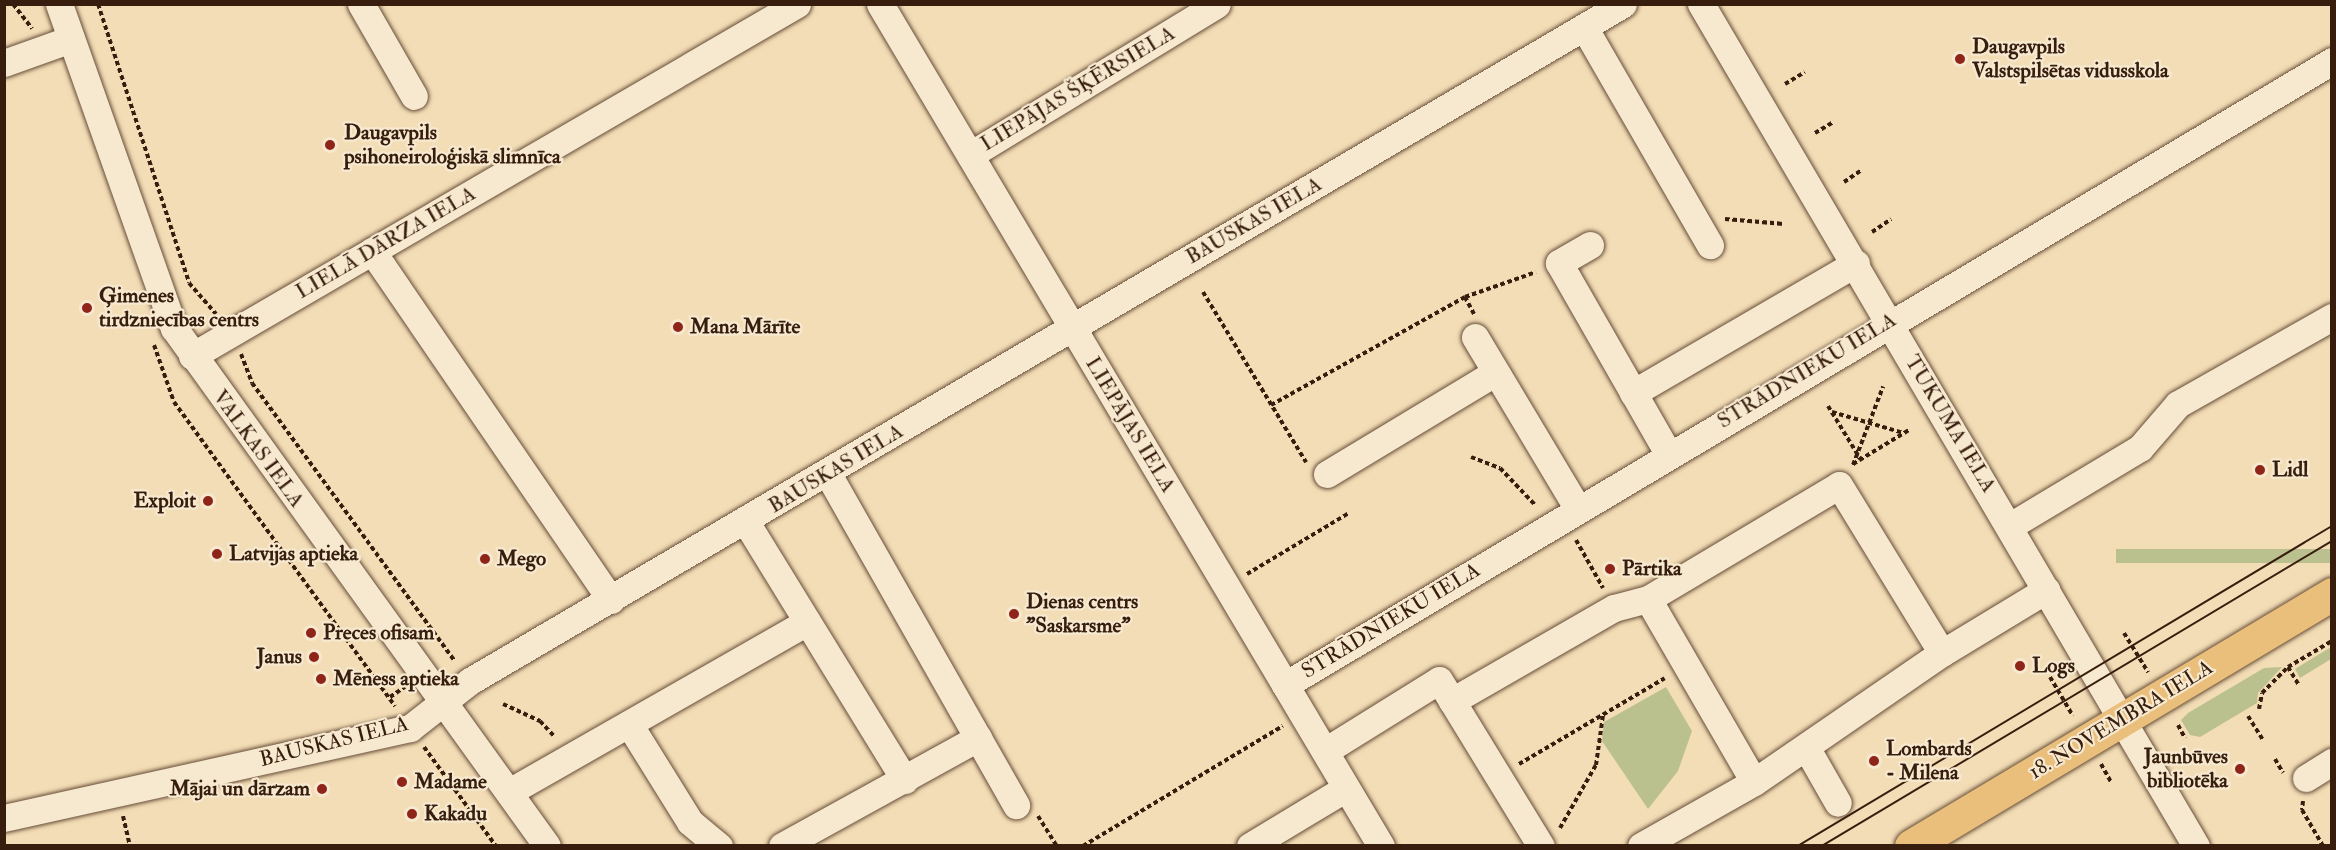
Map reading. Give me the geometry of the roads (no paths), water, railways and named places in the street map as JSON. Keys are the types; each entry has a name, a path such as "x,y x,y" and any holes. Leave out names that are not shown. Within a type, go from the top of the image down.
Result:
{"main road":[{"name":"18. NOVEMBRA IELA","path":"1911,846 2331,594"}],"street":[{"name":"VALKAS IELA","path":"59,4 160,294 192,356 509,792 538,843"},
{"path":"361,4 414,96"},
{"name":"LIELĀ DĀRZA IELA","path":"192,356 797,4"},
{"name":"LIEPĀJAS IELA","path":"880,4 1380,846"},
{"name":"LIEPĀJAS ŠĶĒRSIELA","path":"970,155 1217,4"},
{"name":"BAUSKAS IELA","path":"4,818 410,728 470,681 828,474 1623,4"},
{"name":"TUKUMA IELA","path":"1701,4 1856,263 2196,846"},
{"path":"1584,27 1710,244"},
{"path":"4,63 71,39"},
{"name":"STRĀDNIEKU IELA","path":"1285,685 1889,321 2331,61"},
{"path":"1590,245 1559,263 1670,455"},
{"path":"372,251 611,600"},
{"path":"1634,393 1856,263"},
{"path":"2010,526 2125,459 2178,404 2331,317"},
{"path":"1475,337 1496,372 1565,517"},
{"path":"1327,474 1496,372"},
{"path":"828,474 1016,805"},
{"path":"1452,701 1614,608 1648,599 1839,485 1942,653"},
{"path":"746,522 904,780"},
{"path":"1641,846 1754,782 1942,653 2046,590"},
{"path":"1648,599 1754,782"},
{"path":"509,792 807,622"},
{"path":"1325,751 1439,680 1499,776 1549,841"},
{"path":"629,724 690,822 719,846"},
{"path":"782,846 978,738"},
{"path":"1806,747 1838,803"},
{"path":"2306,778 2331,762"},
{"path":"1260,843 1346,788"}],"tram line":[{"path":"1798,846 2332,526"},
{"path":"1822,846 2332,541"}],"place":[{"name":"Daugavpils Valstspilsētas vidusskola","path":"1960,59"},
{"name":"Daugavpils psihoneiroloģiskā slimnīca","path":"330,145"},
{"name":"Ģimenes tirdzniecības centrs","path":"87,308"},
{"name":"Mana Mārīte","path":"678,327"},
{"name":"Lidl","path":"2260,470"},
{"name":"Exploit","path":"208,501"},
{"name":"Latvijas aptieka","path":"217,554"},
{"name":"Mego","path":"485,559"},
{"name":"Pārtika","path":"1610,569"},
{"name":"Dienas centrs \"Saskarsme\"","path":"1014,614"},
{"name":"Preces ofisam","path":"311,633"},
{"name":"Janus","path":"314,657"},
{"name":"Logs","path":"2020,666"},
{"name":"Mēness aptieka","path":"321,679"},
{"name":"Lombards - Milena","path":"1874,761"},
{"name":"Jaunbūves bibliotēka","path":"2240,769"},
{"name":"Madame","path":"402,782"},
{"name":"Mājai un dārzam","path":"322,789"},
{"name":"Kakadu","path":"412,814"}]}
